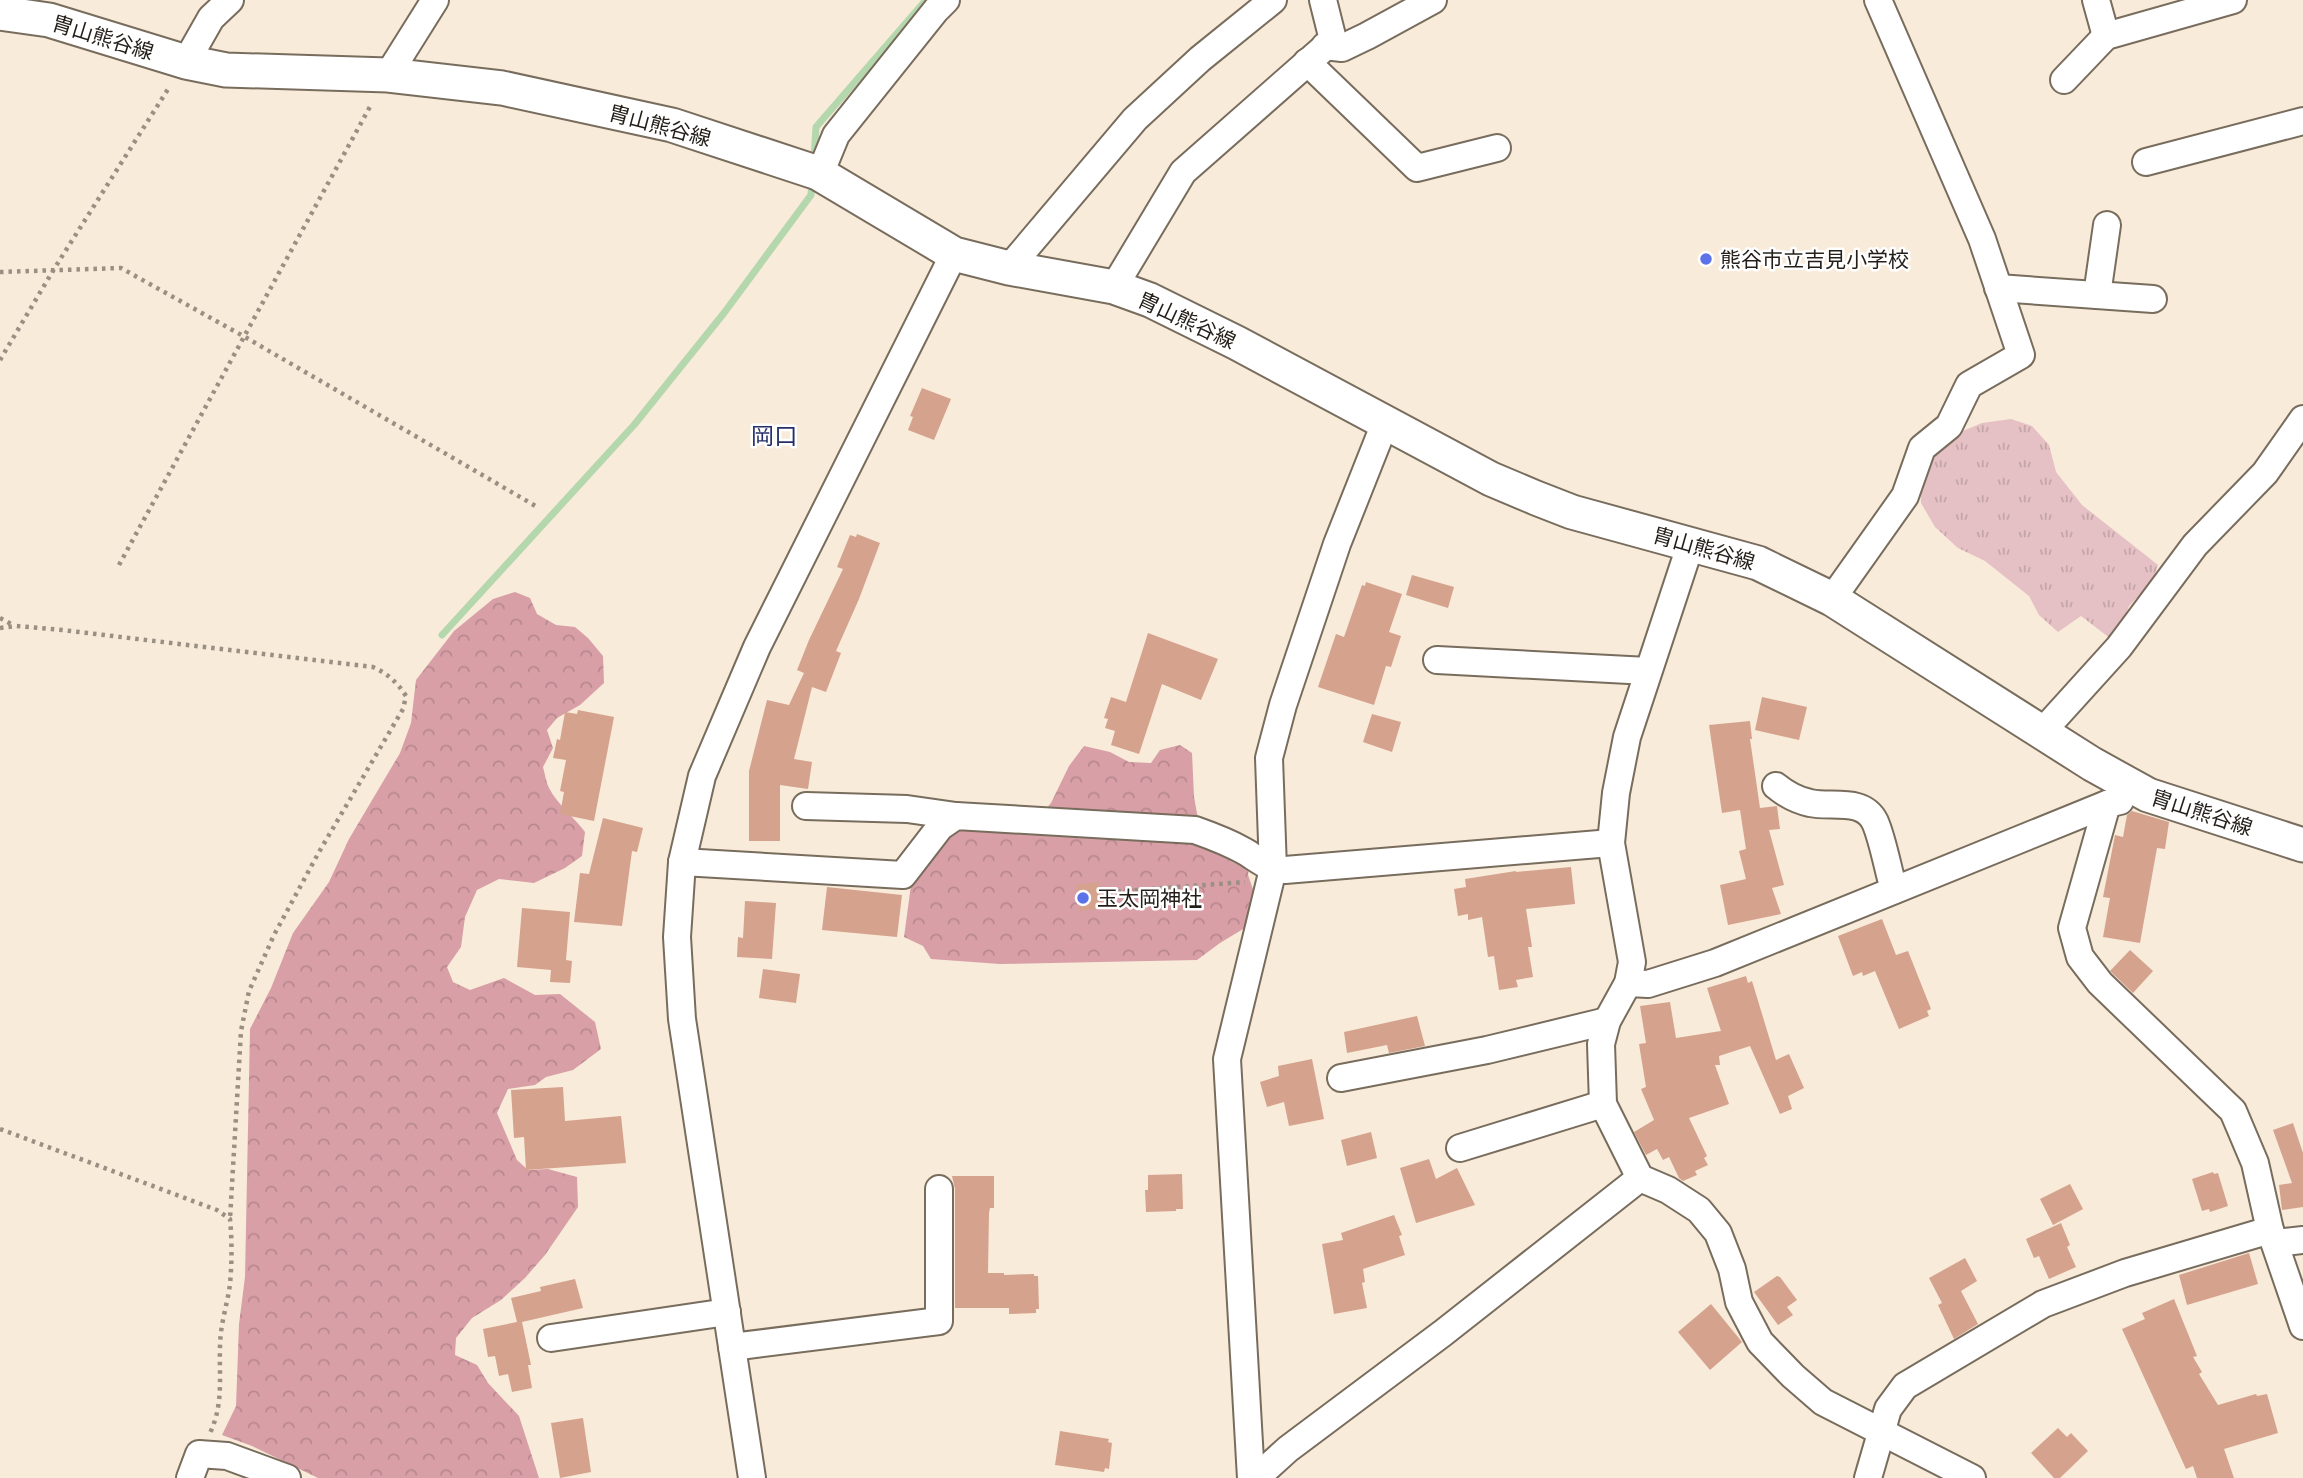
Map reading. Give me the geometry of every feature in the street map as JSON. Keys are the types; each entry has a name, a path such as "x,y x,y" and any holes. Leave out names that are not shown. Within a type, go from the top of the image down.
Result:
{"main road":[{"name":"胄山熊谷線","path":"0,13 52,10 186,62 226,70 388,75 502,88 672,125 810,171 954,254 1009,268 1114,287 1150,300 1237,343 1491,479 1536,498 1572,512 1758,563 1832,599 2092,764 2148,795 2303,845"}],"street":[{"path":"186,62 211,18 230,0"},
{"path":"388,75 435,0"},
{"path":"810,171 946,0"},
{"path":"1009,268 1135,119 1200,59 1273,0"},
{"path":"1114,287 1183,172 1333,40 1323,0"},
{"path":"1316,54 1342,48 1367,37 1433,0"},
{"path":"1832,599 1905,496 1922,448 1949,426 1969,385 2021,355 1982,239 1878,0"},
{"path":"2096,0 2106,36"},
{"path":"2064,80 2106,36 2233,0"},
{"path":"1316,54 1417,168 1497,148"},
{"path":"2147,162 2303,121"},
{"path":"2096,295 2107,225"},
{"path":"752,1478 682,1019 677,937 682,862 702,776 757,647 954,254"},
{"path":"1998,288 2153,299"},
{"path":"2042,732 2119,647 2195,545 2265,473 2303,419"},
{"path":"1253,1478 1227,1059 1272,874 1269,758 1283,705 1337,544 1385,423"},
{"path":"1691,544 1627,737 1616,793 1611,843 1632,962 1628,983 1607,1021 1601,1044 1603,1104 1640,1178 1668,1190 1699,1210 1718,1233 1732,1269 1739,1302 1760,1342 1793,1376 1823,1402 1972,1478"},
{"path":"1437,660 1648,671"},
{"path":"1776,786 1788,796 1812,804 1853,805 1866,811 1874,821 1894,890"},
{"path":"1628,983 1648,984 1715,963 2107,804 2148,795"},
{"path":"2107,804 2072,928 2080,957 2100,983 2233,1111 2255,1163 2273,1237 2303,1326"},
{"path":"806,806 906,809 956,816 1195,830 1245,851 1272,874"},
{"path":"682,862 903,875 940,827 956,816"},
{"path":"1272,874 1285,870 1611,843"},
{"path":"1341,1078 1487,1050 1607,1021"},
{"path":"1460,1148 1603,1104"},
{"path":"1253,1478 1443,1334 1640,1178"},
{"path":"732,1347 939,1321 939,1189"},
{"path":"1868,1478 1888,1409 1905,1386 2043,1304 2125,1273 2273,1237 2303,1240"},
{"path":"551,1338 727,1312"},
{"path":"195,1466 227,1456 287,1478"}],"path":[{"path":"0,360 54,269 186,62"},
{"path":"120,565 388,75"},
{"path":"0,272 121,268 539,508"},
{"path":"0,618 16,626"},
{"path":"0,628 16,626 373,667 390,676 406,696 403,709 274,935 248,991 241,1031 230,1219 230,1284 221,1333 218,1416 195,1466"},
{"path":"1109,892 1272,874"},
{"path":"0,1129 217,1210 230,1219"}],"green space":[{"path":"2011,419 2032,426 2049,445 2056,472 2082,505 2158,565 2152,582 2129,606 2120,628 2111,639 2081,616 2058,632 2039,615 2029,596 1985,561 1958,548 1935,527 1921,503 1920,478 1929,453 1953,435 1982,423"},
{"path":"515,592 530,598 537,614 556,625 575,627 588,638 603,656 604,683 580,705 557,718 547,730 553,748 543,767 546,781 557,800 585,832 582,856 565,868 534,883 499,879 477,890 465,917 461,947 447,967 453,982 470,990 504,978 535,995 560,994 595,1022 601,1049 573,1070 546,1077 535,1085 508,1089 497,1113 517,1160 528,1170 548,1169 577,1177 578,1207 545,1255 525,1278 501,1300 472,1318 456,1338 455,1355 477,1365 488,1383 519,1416 539,1478 318,1478 252,1446 222,1435 236,1406 239,1324 245,1277 250,1029 271,988 293,933 329,882 349,839 400,753 411,723 416,680 454,631 493,599"},
{"path":"1180,745 1192,753 1194,797 1203,846 1234,863 1249,866 1248,875 1256,898 1248,926 1197,960 1000,964 931,959 923,946 904,937 911,885 956,829 1030,827 1051,803 1069,766 1084,746 1110,752 1129,762 1151,763 1160,750"}],"building":[{"path":"922,388 951,399 934,440 908,430 913,417 910,416"},
{"path":"857,534 880,543 836,651 841,653 826,692 812,687 794,759 812,762 808,789 780,785 780,841 749,841 749,771 767,700 789,705 804,673 797,670 843,569 837,567 850,535 856,537"},
{"path":"1412,575 1454,587 1448,608 1406,595"},
{"path":"1366,582 1402,594 1389,632 1401,636 1391,667 1386,666 1374,705 1318,687 1336,634 1344,637 1362,585 1365,586"},
{"path":"1148,633 1218,659 1201,700 1162,684 1139,754 1111,745 1115,731 1105,728 1108,719 1104,718 1111,697 1126,702"},
{"path":"1762,697 1807,707 1799,740 1755,730"},
{"path":"578,710 614,717 594,821 560,814 564,792 560,791 566,760 553,758 557,739 560,740 565,712 577,714"},
{"path":"1372,714 1401,722 1392,752 1363,742"},
{"path":"1750,721 1760,808 1777,806 1780,829 1769,830 1784,885 1772,888 1781,914 1728,925 1720,885 1746,879 1739,851 1746,849 1740,810 1722,813 1709,725"},
{"path":"2132,811 2169,822 2165,849 2157,848 2140,943 2103,937 2110,898 2103,897 2115,835 2123,837 2127,815"},
{"path":"603,818 643,828 637,852 632,851 622,926 574,922 580,873 589,874"},
{"path":"1571,867 1575,904 1526,909 1533,977 1516,980 1518,987 1499,990 1494,956 1488,957 1482,917 1468,920 1468,914 1458,916 1454,889 1466,887 1465,879 1516,871"},
{"name":"玉太岡神社","path":"1099,882 1102,908 1080,911 1076,885"},
{"path":"827,887 902,895 897,937 822,930"},
{"path":"745,901 776,903 772,959 737,957 738,937 743,938"},
{"path":"522,908 570,912 566,960 572,961 570,983 550,982 551,970 517,967"},
{"path":"1882,919 1896,955 1908,951 1931,1009 1927,1011 1929,1016 1899,1029 1875,971 1863,976 1862,972 1853,976 1838,936"},
{"path":"2130,950 2153,971 2133,993 2110,971"},
{"path":"763,969 800,974 796,1003 759,998"},
{"path":"1746,976 1748,983 1752,981 1776,1060 1789,1054 1804,1088 1788,1096 1792,1109 1780,1114 1750,1046 1719,1056 1720,1065 1715,1065 1729,1104 1689,1118 1707,1156 1704,1158 1708,1165 1695,1171 1697,1175 1683,1181 1669,1157 1663,1160 1657,1149 1646,1155 1634,1132 1654,1120 1641,1089 1646,1087 1639,1044 1646,1043 1640,1006 1670,1002 1676,1038 1721,1031 1707,988"},
{"path":"1417,1016 1425,1046 1389,1053 1387,1045 1347,1053 1344,1032"},
{"path":"1312,1059 1324,1119 1289,1126 1284,1102 1267,1107 1260,1082 1279,1076 1278,1066"},
{"path":"563,1087 565,1121 621,1116 626,1163 526,1170 524,1137 514,1138 511,1090"},
{"path":"2293,1123 2303,1153 2303,1207 2282,1210 2279,1185 2292,1183 2273,1130"},
{"path":"1371,1132 1377,1158 1347,1166 1341,1140"},
{"path":"1429,1159 1436,1179 1457,1168 1475,1205 1416,1223 1400,1168"},
{"path":"2218,1173 2228,1206 2210,1212 2209,1209 2202,1211 2192,1179"},
{"path":"1182,1174 1183,1209 1146,1212 1145,1190 1148,1190 1148,1175"},
{"path":"952,1176 994,1176 994,1208 990,1208 989,1213 988,1273 1038,1276 1039,1309 1036,1309 1036,1313 1009,1314 1009,1308 955,1308 955,1189"},
{"path":"2070,1184 2083,1209 2053,1225 2040,1199"},
{"path":"1394,1215 1402,1235 1399,1236 1405,1255 1363,1269 1365,1282 1362,1283 1367,1308 1334,1314 1322,1244 1343,1240 1341,1233"},
{"path":"2061,1223 2076,1267 2049,1279 2039,1256 2034,1258 2026,1239"},
{"path":"2249,1253 2258,1284 2187,1305 2179,1275"},
{"path":"1965,1258 1977,1281 1961,1291 1978,1324 1954,1339 1938,1305 1942,1303 1929,1278"},
{"path":"1777,1276 1797,1300 1787,1307 1793,1315 1778,1325 1754,1292"},
{"path":"575,1279 583,1308 522,1322 531,1365 528,1365 532,1388 512,1392 508,1374 499,1376 495,1356 488,1357 483,1329 517,1322 511,1298 541,1291 540,1287"},
{"path":"2174,1299 2197,1356 2193,1357 2202,1372 2199,1374 2218,1405 2256,1394 2267,1394 2278,1433 2224,1449 2234,1478 2197,1478 2193,1466 2186,1469 2122,1329 2145,1319 2142,1313"},
{"path":"1711,1304 1742,1342 1710,1370 1678,1332"},
{"path":"583,1418 591,1472 560,1478 551,1423"},
{"path":"2058,1428 2067,1437 2071,1433 2088,1451 2060,1478 2054,1478 2031,1453"},
{"path":"1060,1431 1109,1439 1108,1442 1112,1443 1109,1469 1105,1468 1104,1472 1055,1465"}],"waterway":[{"path":"814,160 816,127 926,0"},
{"path":"442,635 634,425 724,313 811,195 812,179"}],"place":[{"name":"熊谷市立吉見小学校","path":"1706,259"},
{"name":"玉太岡神社","path":"1083,898"}],"district":[{"name":"岡口","path":"774,435"}]}
